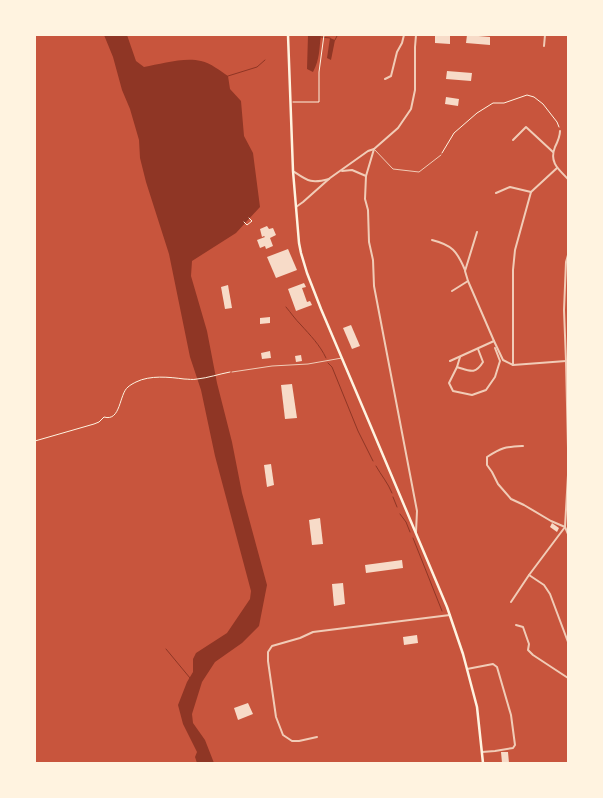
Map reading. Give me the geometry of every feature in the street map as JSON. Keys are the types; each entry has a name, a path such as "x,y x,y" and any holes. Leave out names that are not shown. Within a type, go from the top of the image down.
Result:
{"main road":[{"path":"288,35 293,172 301,254 321,309 450,615 463,654 477,707 483,763"}],"street":[{"path":"386,79 391,76 397,52 404,35"},
{"path":"293,172 306,180 319,182 330,178 342,171 368,151 374,149 398,128 411,109 415,90 416,35"},
{"path":"544,35 544,46"},
{"path":"513,140 526,127 553,152"},
{"path":"560,131 560,136 553,152 553,158 557,168 568,179"},
{"path":"374,149 366,176 364,199 368,210 369,242 374,286 417,510 416,533"},
{"path":"512,365 513,270 515,250 530,192 557,168"},
{"path":"342,171 352,170 366,176"},
{"path":"296,207 330,178"},
{"path":"496,193 510,187 530,192"},
{"path":"465,271 477,232"},
{"path":"432,240 444,243 453,250 460,260 503,360 512,365 566,361"},
{"path":"568,255 566,262 567,271 564,310 568,448"},
{"path":"452,291 468,281"},
{"path":"450,361 494,341"},
{"path":"460,357 449,384 453,391 472,395 486,390 495,377 500,361 495,348"},
{"path":"457,367 472,371 479,368 483,362 478,349"},
{"path":"523,446 506,447 498,450 487,457 487,465 498,484 511,499 565,527"},
{"path":"568,474 565,527 568,534"},
{"path":"511,602 565,527"},
{"path":"529,575 544,585 550,594 568,642"},
{"path":"317,737 292,741 283,736 276,717 268,661 268,652 272,646 300,638 313,632 450,615"},
{"path":"516,625 523,627 529,644 528,650 532,655 568,678"},
{"path":"467,669 493,664 497,667 511,715 515,745 513,748 482,752"}],"lane":[{"path":"374,149 393,169 419,172 441,155"},
{"path":"232,372 272,366 308,364 342,358"}],"path":[{"path":"291,102 319,102 319,72 324,35"},
{"path":"441,155 454,133 477,113 493,103 504,103 527,95 534,97 543,104 557,122 560,131"},
{"path":"244,222 247,225 252,221 249,218"},
{"path":"35,441 94,424 99,422 104,417 111,417 117,412 127,387 138,381 148,378 165,377 195,380 232,372"}],"shaded area":[{"path":"104,35 127,35 136,61 144,67 172,61 194,60 208,63 228,76 230,89 241,101 244,136 253,153 260,207 236,233 192,261 191,276 207,331 217,383 232,442 242,493 267,585 259,626 242,643 215,662 202,682 192,714 193,723 205,740 214,763 197,763 195,757 197,752 183,724 178,705 187,682 193,672 193,659 196,653 227,633 250,599 251,591 215,456 201,390 190,357 169,254 140,158 139,140 130,109 122,90 113,57"},
{"path":"308,35 321,35 318,58 313,72 307,69"},
{"path":"330,38 335,40 331,60 327,58"}],"building":[{"path":"435,35 450,35 450,44 435,43"},
{"path":"467,35 490,37 490,45 466,43"},
{"path":"447,71 472,73 471,81 446,79"},
{"path":"446,97 459,99 458,106 445,104"},
{"path":"267,226 269,229 273,228 276,235 270,238 273,246 266,249 265,246 260,248 257,240 265,237 262,237 260,229"},
{"path":"288,249 297,270 276,278 267,257"},
{"path":"304,283 306,287 302,288 307,302 310,301 312,305 296,311 288,289"},
{"path":"228,285 232,308 225,309 221,287"},
{"path":"270,317 270,323 260,324 260,318"},
{"path":"351,325 360,346 352,349 343,328"},
{"path":"270,351 271,358 262,359 261,353"},
{"path":"301,355 302,361 296,362 295,356"},
{"path":"292,384 297,418 285,419 281,385"},
{"path":"271,464 274,485 267,487 264,465"},
{"path":"320,518 323,544 312,545 309,520"},
{"path":"552,523 559,528 557,532 550,527"},
{"path":"402,560 403,568 366,573 365,565"},
{"path":"343,583 345,604 334,606 332,584"},
{"path":"417,635 418,643 404,645 403,637"},
{"path":"248,703 253,714 238,720 234,708"},
{"path":"501,752 508,752 509,763 502,763"}],"waterway":[{"path":"335,40 337,36"},
{"path":"321,37 330,38"},
{"path":"228,76 257,67 265,60"},
{"path":"286,307 315,340 326,358"},
{"path":"328,363 332,367 358,431 373,461"},
{"path":"376,466 392,493"},
{"path":"393,497 397,507"},
{"path":"400,514 406,522 410,532"},
{"path":"413,538 442,611"},
{"path":"166,649 190,678"}]}
